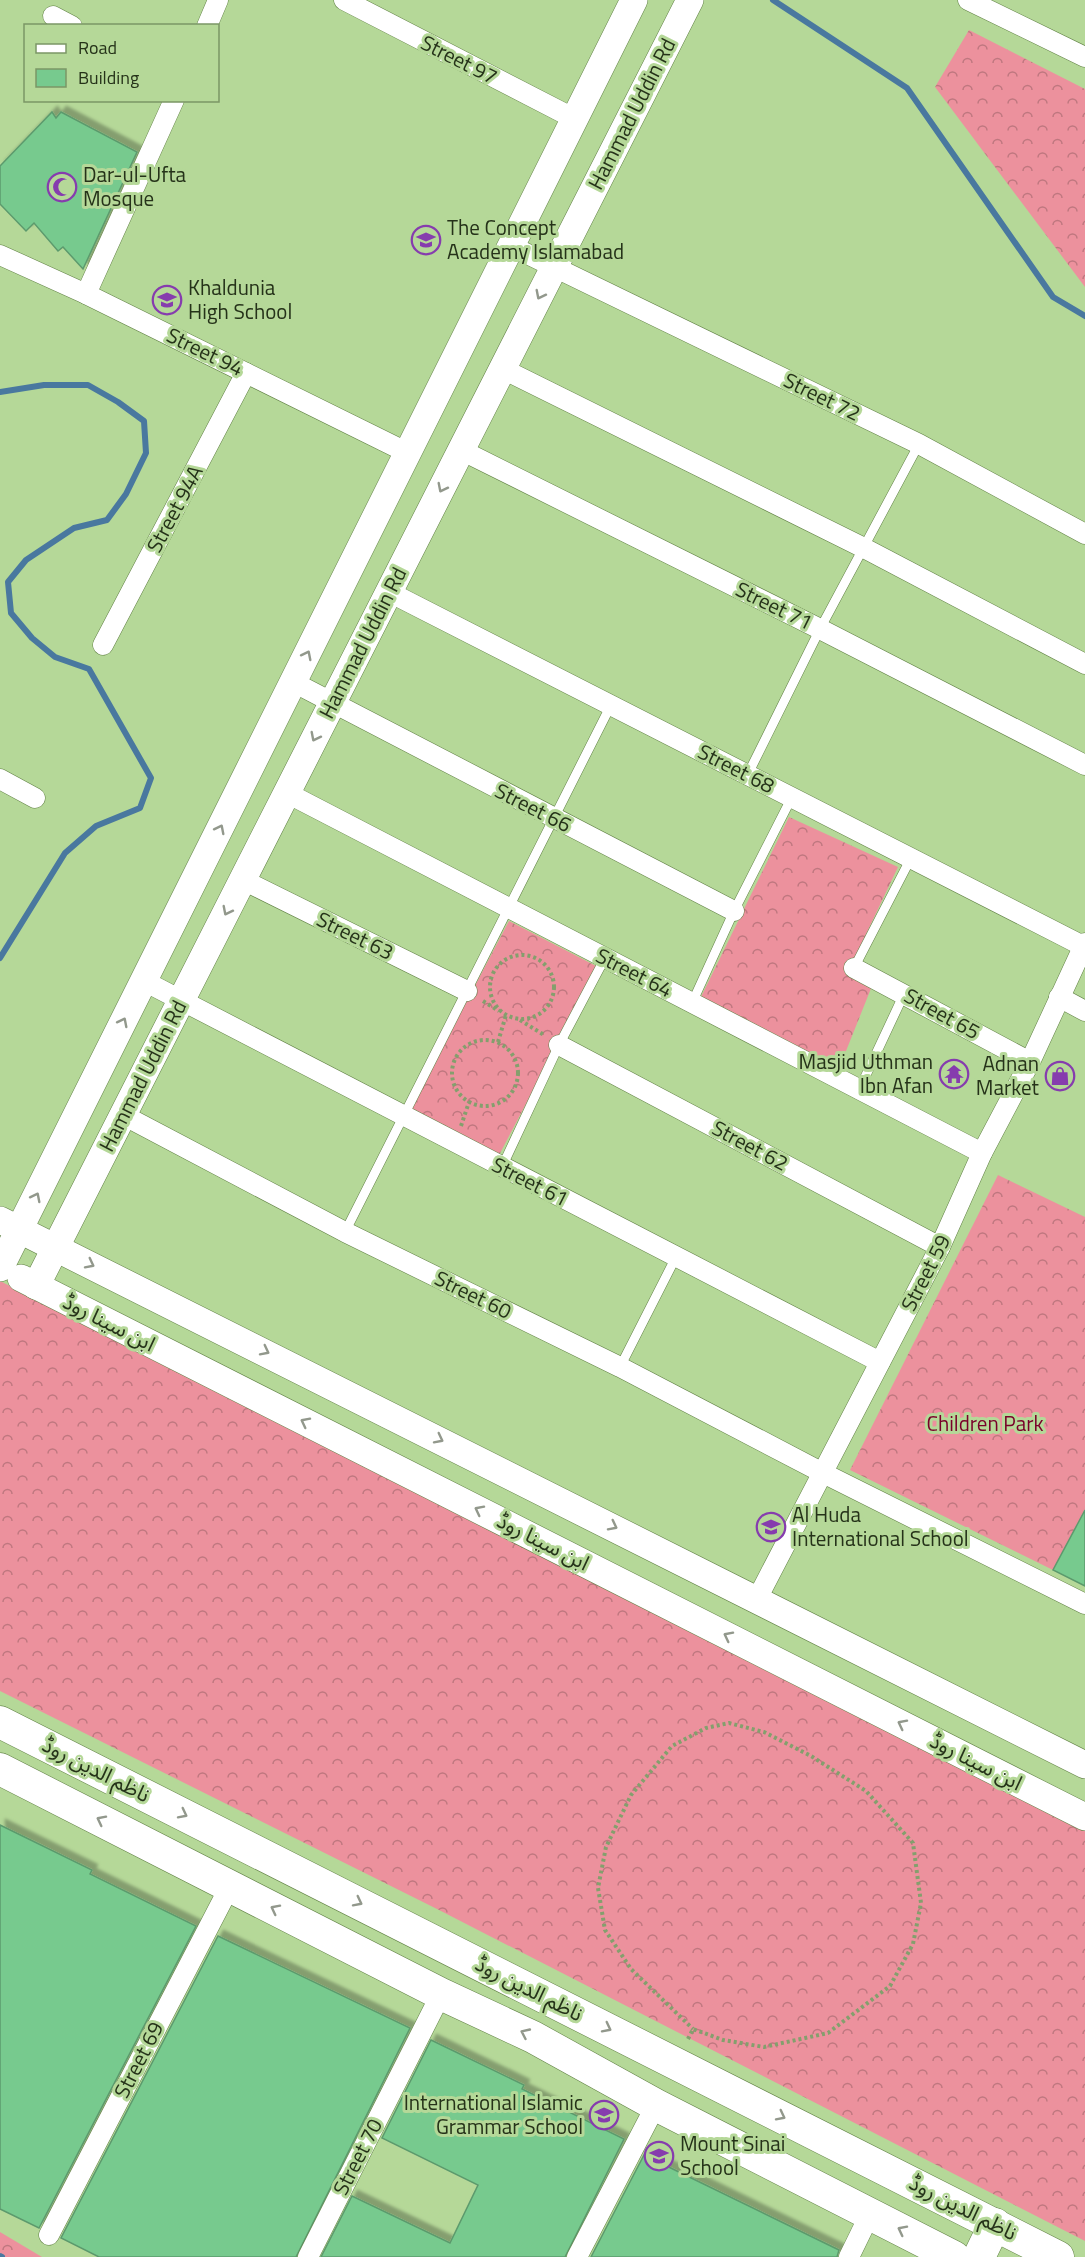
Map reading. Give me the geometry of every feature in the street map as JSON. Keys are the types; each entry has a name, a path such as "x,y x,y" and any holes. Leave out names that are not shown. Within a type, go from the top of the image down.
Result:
{"main road":[{"name":"ناظم الدین روڈ","path":"0,1722 1058,2257"},
{"name":"ناظم الدین روڈ","path":"2,1776 230,1886 441,1994 533,2037 656,2105 954,2257"},
{"path":"979,2257 995,2224"}],"street":[{"path":"208,24 218,0"},
{"name":"Street 97","path":"344,0 574,119"},
{"name":"Hammad Uddin Rd","path":"0,1268 10,1225 144,981 634,0"},
{"name":"Hammad Uddin Rd","path":"36,1286 690,0"},
{"path":"968,0 1085,57"},
{"path":"53,16 68,24"},
{"path":"86,294 173,102"},
{"name":"Street 72","path":"511,246 919,444 1085,534"},
{"name":"Street 94","path":"0,255 86,294 408,453"},
{"path":"503,369 864,548 1085,664"},
{"name":"Street 94A","path":"104,645 246,373"},
{"name":"Street 71","path":"461,450 820,629 1085,765"},
{"name":"Street 68","path":"389,592 1084,945"},
{"name":"Street 66","path":"293,682 734,911"},
{"path":"0,779 35,798"},
{"name":"Street 64","path":"287,794 982,1153"},
{"name":"Street 63","path":"243,880 467,991"},
{"name":"Street 59","path":"758,1599 940,1247 982,1153 1030,1062 1084,945"},
{"name":"Street 65","path":"855,968 1030,1062"},
{"name":"Street 61","path":"144,981 880,1362"},
{"path":"1059,997 1085,1011"},
{"name":"Street 62","path":"559,1045 940,1247"},
{"name":"Street 60","path":"123,1115 345,1232 620,1367 823,1473 1085,1604"},
{"path":"10,1225 1085,1765"},
{"name":"ابن سینا روڈ","path":"0,1268 1085,1817"},
{"name":"Street 69","path":"49,2235 230,1886"},
{"name":"Street 70","path":"308,2257 441,1994"},
{"path":"577,2257 656,2105"},
{"path":"849,2257 870,2214"}],"lane":[{"path":"748,774 820,629 919,444"},
{"path":"345,1232 611,705"},
{"path":"691,1003 734,911 792,797"},
{"path":"855,968 911,858"},
{"path":"502,1167 559,1045 605,958"},
{"path":"859,1090 904,993"},
{"path":"620,1367 676,1257"}],"path":[{"path":"467,991 507,1016 530,1019 548,1007 555,986 547,966 538,959 528,956 508,958 494,972 491,982 494,1001 507,1016"},
{"path":"498,1042 507,1016"},
{"path":"519,1019 559,1045"},
{"path":"487,1039 498,1042 507,1047 514,1056 518,1066 518,1077 509,1096 490,1106 479,1106 460,1095 454,1085 453,1063 458,1053 475,1040 487,1039"},
{"path":"729,1723 764,1732 811,1756 866,1791 913,1843 921,1903 913,1944 890,1986 828,2033 764,2047 723,2040 693,2029 631,1969 605,1930 598,1888 606,1847 631,1795 672,1746 706,1728 729,1723"},
{"path":"688,2039 693,2029"}],"green space":[{"path":"969,30 1085,89 1085,287 935,87"},
{"path":"789,817 898,867 849,970 872,986 838,1071 700,999"},
{"path":"509,921 598,967 497,1159 408,1113"},
{"name":"Children Park","path":"998,1175 1085,1217 1085,1510 1053,1570 850,1470"},
{"path":"0,1281 1085,1828 1085,2241 439,1910 0,1691"},
{"path":"0,2232 42,2257 0,2257"}],"building":[{"name":"Dar-ul-Ufta Mosque","path":"52,112 56,118 61,112 137,152 83,269 63,247 58,251 34,223 26,231 0,204 0,166"},
{"path":"1085,1510 1085,1586 1053,1570"},
{"path":"0,1825 92,1870 90,1874 196,1926 39,2228 0,2209"},
{"path":"218,1936 410,2028 296,2257 99,2257 61,2238"},
{"path":"431,2040 524,2085 522,2089 624,2139 565,2257 321,2257 352,2196 450,2243 478,2185 382,2138"},
{"path":"644,2155 839,2250 837,2257 591,2257"}],"waterway":[{"path":"773,0 907,88 1053,297 1085,316"},
{"path":"0,392 44,385 88,385 118,402 144,421 146,453 126,494 107,520 74,528 26,560 8,582 11,613 32,638 55,657 89,669 151,778 140,808 96,826 65,853 0,958"}],"place":[{"name":"Dar-ul-Ufta Mosque","path":"62,187"},
{"name":"The Concept Academy Islamabad","path":"426,240"},
{"name":"Khaldunia High School","path":"167,300"},
{"name":"Masjid Uthman Ibn Afan","path":"954,1074"},
{"name":"Adnan Market","path":"1060,1076"},
{"name":"Al Huda International School","path":"771,1527"},
{"name":"International Islamic Grammar School","path":"604,2115"},
{"name":"Mount Sinai School","path":"659,2156"}]}
